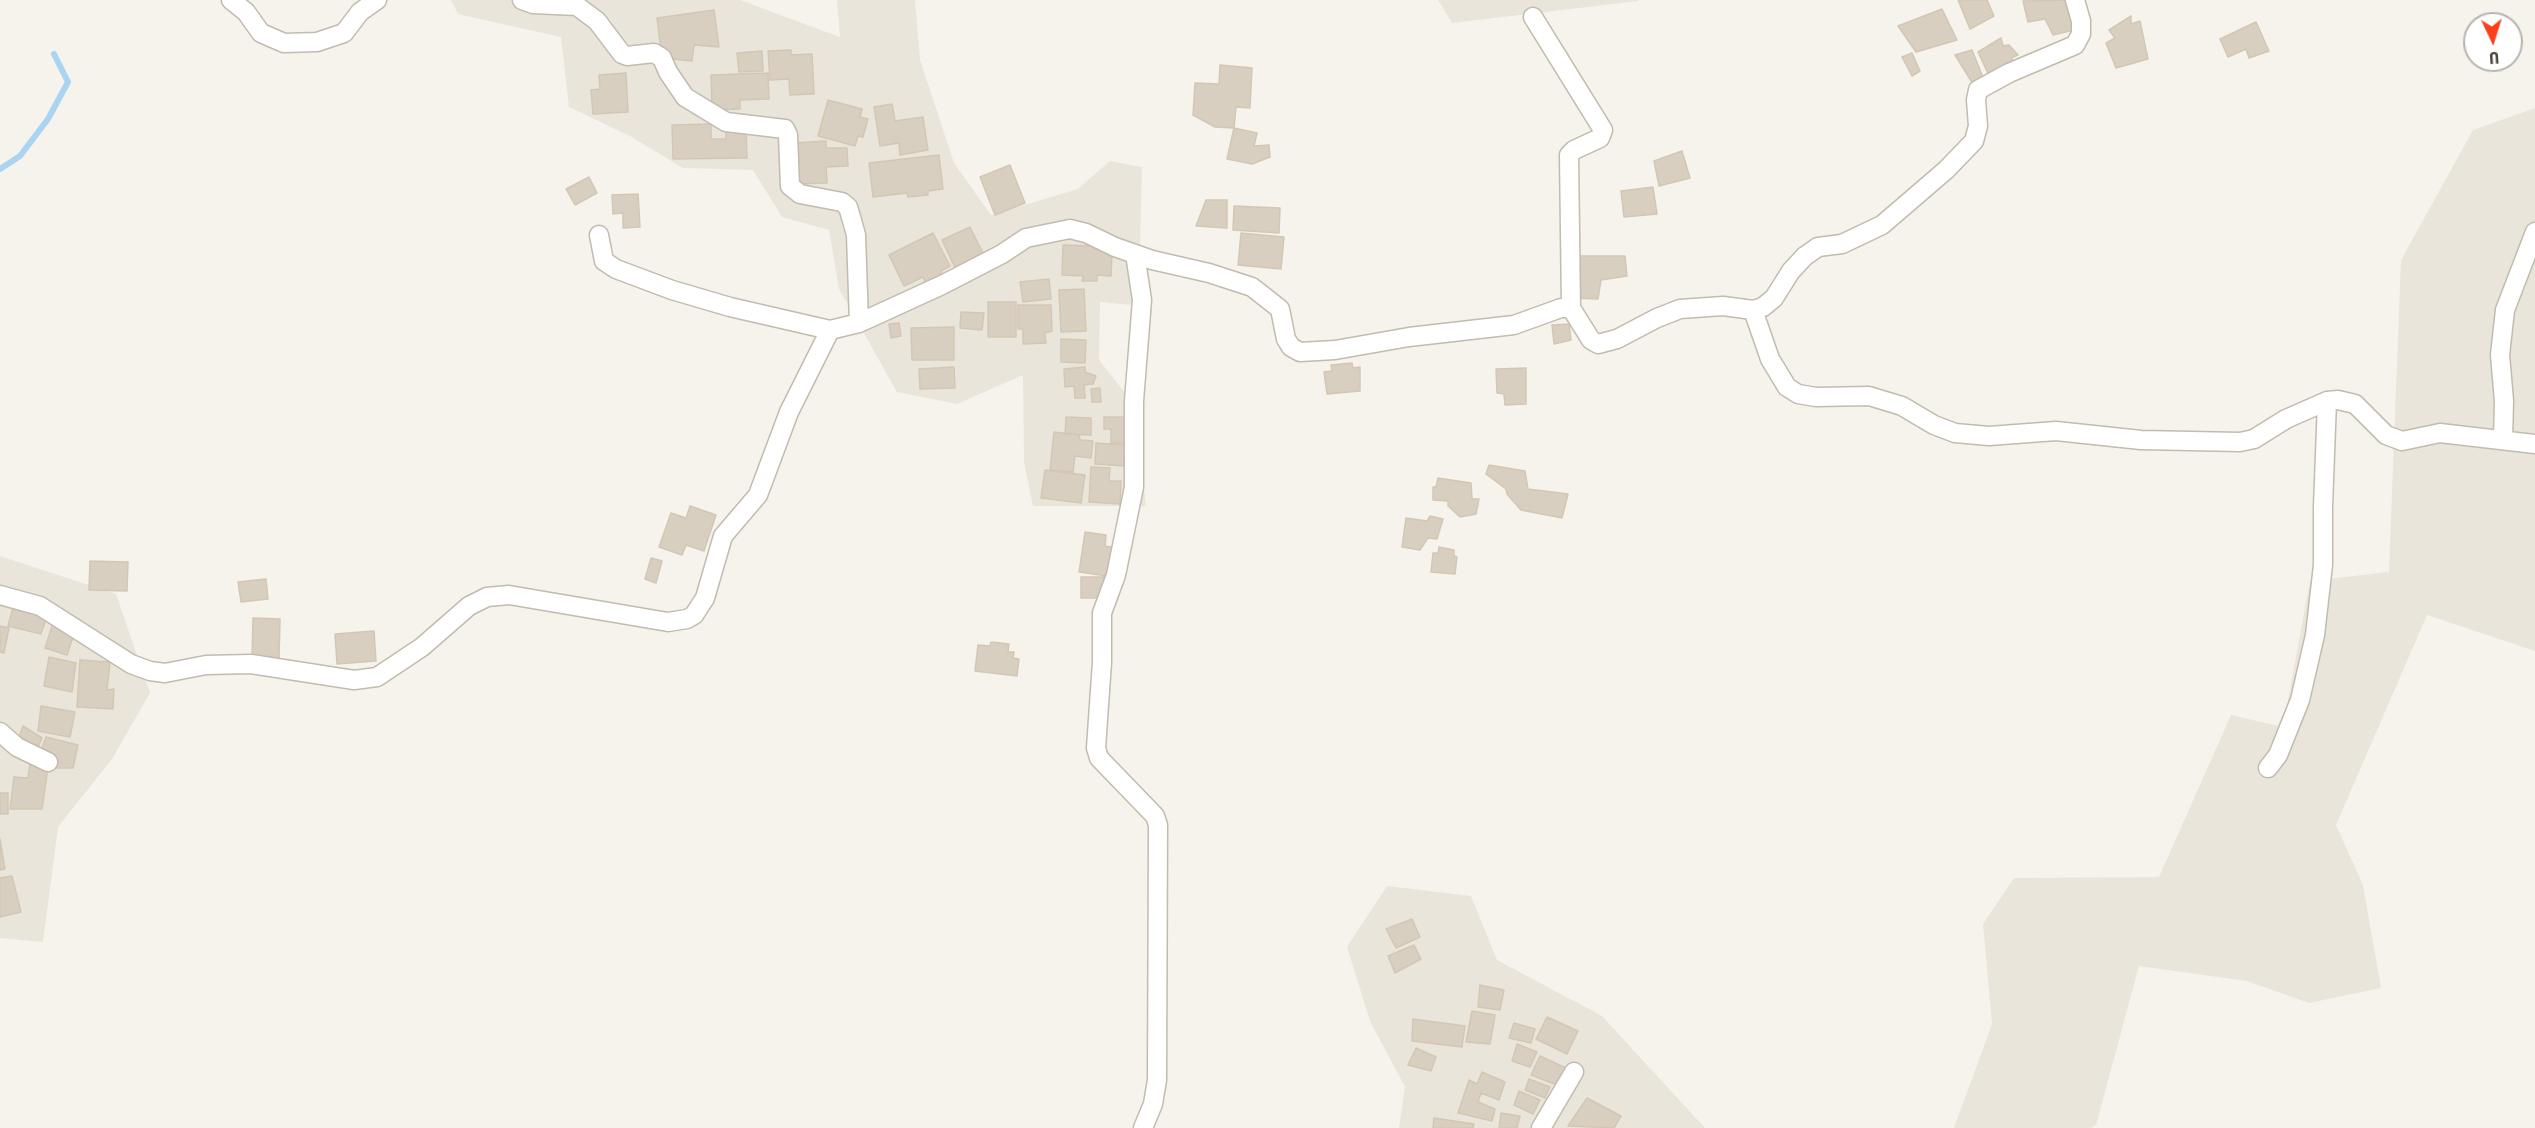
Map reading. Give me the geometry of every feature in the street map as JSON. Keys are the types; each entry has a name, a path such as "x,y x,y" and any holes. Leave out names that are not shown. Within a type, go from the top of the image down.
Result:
{"street":[{"path":"231,0 246,12 261,33 284,43 317,42 344,33 360,12 377,0"},
{"path":"522,0 533,4 577,6 597,21 622,54 627,56 654,53 662,58 685,98 726,122 785,129 788,135 790,186 800,194 842,202 848,207 856,235 859,323"},
{"path":"1533,17 1603,130 1600,138 1574,150 1569,155 1571,308 1591,340 1598,344 1617,339 1680,309 1723,306 1753,310 1762,307 1774,298 1791,271 1805,256 1818,247 1842,244 1882,225 1946,170 1974,141 1978,126 1976,100 1978,90 2009,73 2075,45 2080,34 2081,21 2075,0"},
{"path":"599,235 604,261 616,269 691,296 830,330 859,323 942,285 1002,254 1026,238 1070,229 1086,233 1135,254 1252,287 1280,309 1286,339 1300,352 1335,350 1409,337 1514,325 1561,308 1571,308"},
{"path":"2502,440 2504,402 2500,355 2505,310 2535,232"},
{"path":"1135,254 1142,300 1135,390 1134,487 1116,575 1102,613 1102,662 1096,748 1099,758 1155,816 1158,825 1157,1080 1153,1104 1143,1128"},
{"path":"1753,310 1770,359 1787,387 1798,394 1816,397 1869,396 1902,406 1955,433 1989,436 2056,431 2141,440 2240,442 2254,439 2286,419 2327,401 2338,400 2355,404 2386,435 2402,441 2440,433 2535,444"},
{"path":"0,595 40,606 131,664 150,671 165,673 206,665 251,663 354,680 377,677 422,647 469,606 487,597 509,595 668,622 687,620 694,615 705,598 723,536 758,495 789,412 830,330"},
{"path":"2268,768 2278,755 2300,700 2315,635 2323,565 2327,401"},
{"path":"0,732 17,747 48,762"},
{"path":"1541,1128 1574,1072"}],"shaded area":[{"path":"451,0 740,0 840,37 837,0 915,0 920,60 954,163 991,215 1078,189 1110,161 1142,167 1140,243 1143,306 1100,302 1099,360 1134,404 1146,506 1033,506 1024,462 1023,375 957,404 897,392 839,289 829,230 782,217 753,170 683,168 630,136 569,107 561,37 458,14"},
{"path":"1438,0 1638,0 1638,1 1452,23"},
{"path":"2535,108 2535,651 2427,615 2336,825 2363,885 2381,988 2309,1003 2247,981 2139,966 2096,1125 2091,1128 1954,1128 1992,1024 1983,924 2014,878 2159,877 2231,715 2283,727 2310,581 2389,572 2401,260 2473,130"},
{"path":"0,556 116,594 150,693 112,759 58,827 43,942 0,938"},
{"path":"1387,886 1471,896 1497,960 1602,1016 1705,1128 1399,1128 1405,1087 1370,1021 1347,947"}],"building":[{"path":"1958,0 1987,0 1994,16 1970,29"},
{"path":"2068,0 2078,29 2053,35 2045,19 2028,22 2023,1"},
{"path":"1942,9 1957,40 1916,52 1898,26"},
{"path":"714,10 719,47 694,45 692,61 662,58 657,18"},
{"path":"2131,16 2131,24 2140,21 2148,59 2116,68 2106,43 2115,38 2109,30"},
{"path":"2256,22 2269,51 2249,58 2246,49 2228,57 2220,39"},
{"path":"2001,38 2003,46 2009,45 2018,55 2011,58 2017,65 1990,78 1978,52"},
{"path":"791,50 791,55 812,54 814,94 790,95 789,79 770,80 768,51"},
{"path":"1972,50 1984,80 1973,84 1955,55"},
{"path":"762,51 763,71 739,72 737,53"},
{"path":"1912,53 1920,71 1912,76 1902,57"},
{"path":"1220,65 1252,68 1250,108 1236,107 1234,128 1215,127 1193,115 1195,83 1219,84"},
{"path":"626,73 628,112 593,114 591,90 600,89 599,75"},
{"path":"768,73 769,99 740,100 740,109 712,110 711,75"},
{"path":"828,100 862,109 860,117 868,119 863,137 858,136 855,146 818,136"},
{"path":"892,104 895,121 923,117 928,150 900,155 899,143 880,146 874,107"},
{"path":"711,124 711,139 726,139 726,126 746,126 747,158 673,159 672,125"},
{"path":"1234,128 1257,133 1254,146 1269,145 1270,157 1252,164 1227,159"},
{"path":"826,141 826,148 847,148 848,166 826,167 827,183 795,184 794,143"},
{"path":"1682,151 1690,178 1659,186 1654,161"},
{"path":"939,155 943,189 928,191 928,195 908,197 907,193 873,197 869,163"},
{"path":"1010,165 1025,203 995,215 980,177"},
{"path":"589,177 597,193 575,205 566,189"},
{"path":"1653,187 1657,214 1624,217 1621,191"},
{"path":"638,194 640,227 623,228 623,213 613,214 612,195"},
{"path":"1206,200 1227,200 1227,228 1196,226"},
{"path":"1234,206 1280,208 1279,233 1233,230"},
{"path":"970,227 986,259 957,272 942,240"},
{"path":"933,233 950,266 941,271 942,276 926,284 923,277 904,286 889,255"},
{"path":"1241,233 1284,237 1281,269 1238,265"},
{"path":"1063,245 1109,249 1109,255 1112,255 1111,276 1097,275 1097,281 1082,281 1083,276 1062,275"},
{"path":"1574,256 1625,256 1627,276 1601,280 1598,299 1573,298"},
{"path":"1049,279 1051,299 1023,302 1020,282"},
{"path":"1084,289 1086,331 1061,332 1059,290"},
{"path":"988,302 1016,302 1016,337 988,337"},
{"path":"1018,305 1051,305 1052,331 1045,333 1046,343 1023,344 1023,329 1018,329"},
{"path":"961,312 984,313 982,330 960,328"},
{"path":"899,323 901,336 891,338 889,324"},
{"path":"1569,324 1571,340 1554,344 1552,325"},
{"path":"954,327 954,360 912,360 911,328"},
{"path":"1061,339 1086,340 1085,363 1061,362"},
{"path":"1352,363 1353,368 1360,367 1360,391 1327,394 1324,372 1332,371 1331,365"},
{"path":"954,367 955,388 920,389 919,369"},
{"path":"1085,367 1085,372 1096,376 1093,384 1084,385 1085,398 1075,398 1074,386 1065,387 1064,369"},
{"path":"1526,368 1526,404 1505,405 1504,394 1497,393 1496,369"},
{"path":"1100,388 1101,402 1092,402 1091,389"},
{"path":"1066,417 1091,418 1091,435 1065,434"},
{"path":"1104,417 1129,417 1128,443 1111,443 1111,429 1104,429"},
{"path":"1054,432 1079,435 1080,440 1093,441 1091,458 1075,456 1073,472 1050,470"},
{"path":"1096,443 1125,445 1124,466 1095,464"},
{"path":"1489,465 1525,471 1528,489 1568,494 1562,518 1521,510 1507,494 1506,489 1486,474"},
{"path":"1091,467 1110,468 1109,481 1121,481 1120,504 1089,502"},
{"path":"1045,470 1085,475 1081,503 1041,498"},
{"path":"1438,478 1471,483 1472,499 1479,499 1476,514 1460,517 1448,506 1448,501 1433,500 1433,487 1436,487"},
{"path":"690,506 716,515 704,551 686,545 682,555 659,547 671,513 686,518"},
{"path":"1430,516 1443,519 1437,539 1428,538 1420,550 1402,547 1406,518 1427,521"},
{"path":"1085,532 1106,535 1105,546 1118,548 1114,577 1079,572"},
{"path":"1439,547 1454,550 1454,556 1457,557 1455,574 1431,572 1433,553 1438,553"},
{"path":"651,558 662,561 656,583 645,579"},
{"path":"90,561 128,562 127,591 89,590"},
{"path":"1081,577 1105,577 1105,598 1081,598"},
{"path":"266,579 268,599 241,602 238,582"},
{"path":"14,604 48,613 41,634 8,626"},
{"path":"253,618 280,619 279,658 252,658"},
{"path":"53,623 75,631 67,655 45,648"},
{"path":"0,626 9,628 4,653 0,652"},
{"path":"374,631 376,661 337,664 335,634"},
{"path":"991,642 1009,644 1008,652 1014,652 1013,658 1019,659 1017,676 975,671 978,645 990,646"},
{"path":"49,657 76,663 72,692 44,686"},
{"path":"80,660 110,662 107,690 114,689 113,709 77,707"},
{"path":"41,706 75,712 70,737 38,731"},
{"path":"23,726 42,738 35,754 17,743"},
{"path":"46,737 78,745 73,768 55,768 57,758 40,754"},
{"path":"30,764 48,767 42,809 10,809 14,777 28,778"},
{"path":"0,793 8,793 8,814 0,814"},
{"path":"0,839 5,869 0,870"},
{"path":"12,876 21,912 0,917 0,878"},
{"path":"1412,919 1420,937 1396,948 1386,929"},
{"path":"1414,945 1421,959 1395,973 1388,956"},
{"path":"1480,985 1504,990 1500,1010 1478,1007"},
{"path":"1472,1011 1495,1015 1490,1044 1466,1042"},
{"path":"1547,1017 1578,1031 1567,1054 1536,1039"},
{"path":"1413,1019 1465,1026 1462,1047 1412,1041"},
{"path":"1514,1023 1535,1029 1531,1043 1509,1038"},
{"path":"1517,1044 1537,1052 1530,1067 1512,1061"},
{"path":"1416,1048 1436,1057 1431,1071 1408,1065"},
{"path":"1540,1056 1566,1068 1557,1085 1531,1075"},
{"path":"1482,1072 1505,1082 1499,1100 1481,1093 1478,1102 1495,1109 1492,1121 1458,1113 1469,1080 1477,1084"},
{"path":"1529,1079 1550,1087 1545,1098 1525,1090"},
{"path":"1519,1091 1540,1100 1533,1114 1514,1105"},
{"path":"1587,1098 1621,1116 1614,1128 1568,1126"},
{"path":"1501,1113 1520,1116 1517,1128 1499,1128"},
{"path":"1434,1118 1474,1124 1473,1128 1433,1128"}],"waterway":[{"path":"0,169 20,156 48,119 68,82 54,54"}]}
